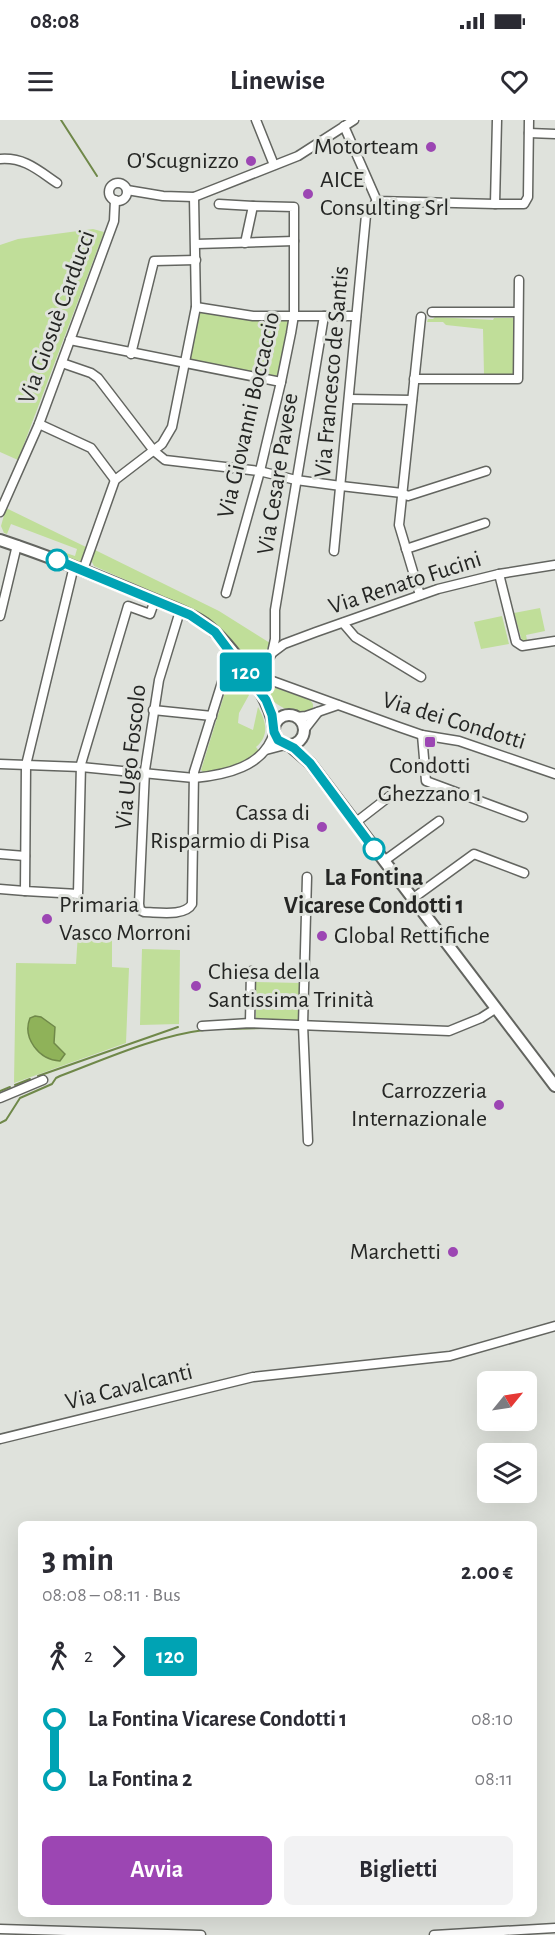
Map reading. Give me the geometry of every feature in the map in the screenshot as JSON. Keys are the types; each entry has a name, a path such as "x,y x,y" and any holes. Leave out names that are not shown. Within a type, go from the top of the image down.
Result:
{"main road":[{"path":"0,540 78,568 201,621 215,632 266,700 278,740 310,763"},
{"path":"266,700 302,723 302,747 310,763 555,1086"},
{"path":"274,730 277,722 291,716"},
{"path":"287,745 296,743 303,734"}],"street":[{"path":"256,120 274,165"},
{"name":"Via Giosuè Carducci","path":"0,512 39,424 114,221 115,200 109,192 113,184 122,184 127,190 194,197 302,154 354,120"},
{"path":"495,204 497,120"},
{"path":"344,126 378,201 384,203 524,204 527,202 529,190 529,120"},
{"path":"529,133 555,134"},
{"path":"0,159 12,158 24,161 57,183"},
{"path":"115,200 125,198 127,190"},
{"path":"25,891 26,765 78,568 115,480 162,444 171,431 196,307 194,197"},
{"name":"Via Francesco de Santis","path":"334,551 366,215 378,201"},
{"path":"219,204 253,206 245,243"},
{"name":"Via Giovanni Boccaccio","path":"226,593 282,382 294,315 294,207 253,206"},
{"path":"196,244 294,241"},
{"path":"131,354 153,261 196,260"},
{"path":"414,380 518,379 519,280"},
{"path":"196,307 253,316 356,316"},
{"path":"432,312 519,312"},
{"name":"Via Cesare Pavese","path":"272,653 275,639 275,610 324,316"},
{"path":"420,595 399,525 421,317"},
{"path":"70,340 131,354 282,382"},
{"path":"62,363 91,373 98,378 154,451 165,459 259,471 296,480 408,495 486,471"},
{"path":"349,399 412,400"},
{"path":"39,424 91,448 115,480"},
{"path":"406,549 485,524"},
{"path":"0,616 17,545"},
{"name":"Via Renato Fucini","path":"272,653 284,644 420,595 499,574 555,565"},
{"path":"499,574 516,642 522,646 555,641"},
{"path":"0,889 78,894 81,767 128,606 150,614 155,600"},
{"name":"Via Ugo Foscolo","path":"180,611 159,680 144,774 139,904 140,910 144,912 183,911 191,906 194,778"},
{"path":"343,623 355,637 421,677"},
{"path":"275,639 284,644"},
{"name":"Via dei Condotti","path":"272,653 263,666 261,673 264,677 422,735 459,741 555,774"},
{"path":"194,778 229,660"},
{"path":"316,696 321,709"},
{"path":"291,716 306,716 321,709 341,705"},
{"path":"303,734 309,722 321,709"},
{"path":"153,710 212,716"},
{"path":"266,750 274,730"},
{"path":"422,735 426,781 523,817"},
{"path":"0,764 81,767 194,778 215,776 237,770 249,764 266,750 287,745"},
{"path":"355,823 395,792"},
{"path":"384,861 439,821"},
{"path":"0,854 25,856"},
{"path":"412,899 474,854 524,873"},
{"path":"307,877 303,1025 308,1141"},
{"path":"250,971 250,1023"},
{"path":"202,1026 250,1023 449,1031 482,1018 495,1009"},
{"path":"0,1098 43,1080"},
{"name":"Via Cavalcanti","path":"0,1438 268,1375 450,1356 555,1326"},
{"path":"434,1935 555,1928"},
{"path":"0,1929 201,1935"}],"shaded area":[{"path":"93,229 104,232 18,460 0,452 0,245 18,239"},
{"path":"199,312 249,320 288,321 278,378 189,359"},
{"path":"435,317 493,320 494,318 514,318 513,374 484,374 483,329 446,325 443,322 427,322 428,319"},
{"path":"6,508 86,547 80,563 52,553 54,549 75,556 77,549 11,524 7,534 4,533 1,526"},
{"path":"93,549 219,611 270,643 257,669 250,669 220,628 211,621 192,609 94,566 90,558"},
{"path":"540,608 545,631 526,635 527,640 522,641 514,613"},
{"path":"502,616 509,644 481,649 474,622"},
{"path":"230,672 235,674 249,695 239,713 238,723 253,730 258,707 265,723 265,733 256,747 259,751 246,760 233,767 204,773 201,770 230,676 226,674"},
{"path":"262,683 310,700 313,708 306,712 290,711 268,696"},
{"path":"78,933 112,937 112,967 129,968 126,1043 14,1083 16,963 76,964"},
{"path":"142,949 180,950 179,1024 140,1025"},
{"path":"256,982 301,983 299,1021 256,1019"},
{"path":"41,1017 55,1027 54,1043 65,1054 60,1061 45,1057 30,1040 28,1026 30,1018"}],"waterway":[{"path":"61,120 97,176"},
{"path":"38,1076 178,1027"},
{"path":"227,1029 267,1028"},
{"path":"0,1123 6,1120 20,1098 52,1084 60,1076 149,1043 204,1030"},
{"path":"15,1085 30,1079"},
{"path":"0,1091 10,1087"}],"bus line":[{"name":"120","path":"57,560 190,615 215,632 266,700 278,740 294,748 310,763 374,849"}],"place":[{"name":"Motorteam","path":"431,147"},
{"name":"O'Scugnizzo","path":"251,161"},
{"name":"AICE Consulting Srl","path":"308,194"},
{"name":"Condotti Ghezzano 1","path":"430,742"},
{"name":"Cassa di Risparmio di Pisa","path":"322,827"},
{"name":"La Fontina Vicarese Condotti 1","path":"374,849"},
{"name":"Primaria Vasco Morroni","path":"47,919"},
{"name":"Global Rettifiche","path":"322,936"},
{"name":"Chiesa della Santissima Trinità","path":"196,986"},
{"name":"Carrozzeria Internazionale","path":"499,1105"},
{"name":"Marchetti","path":"453,1252"}]}
